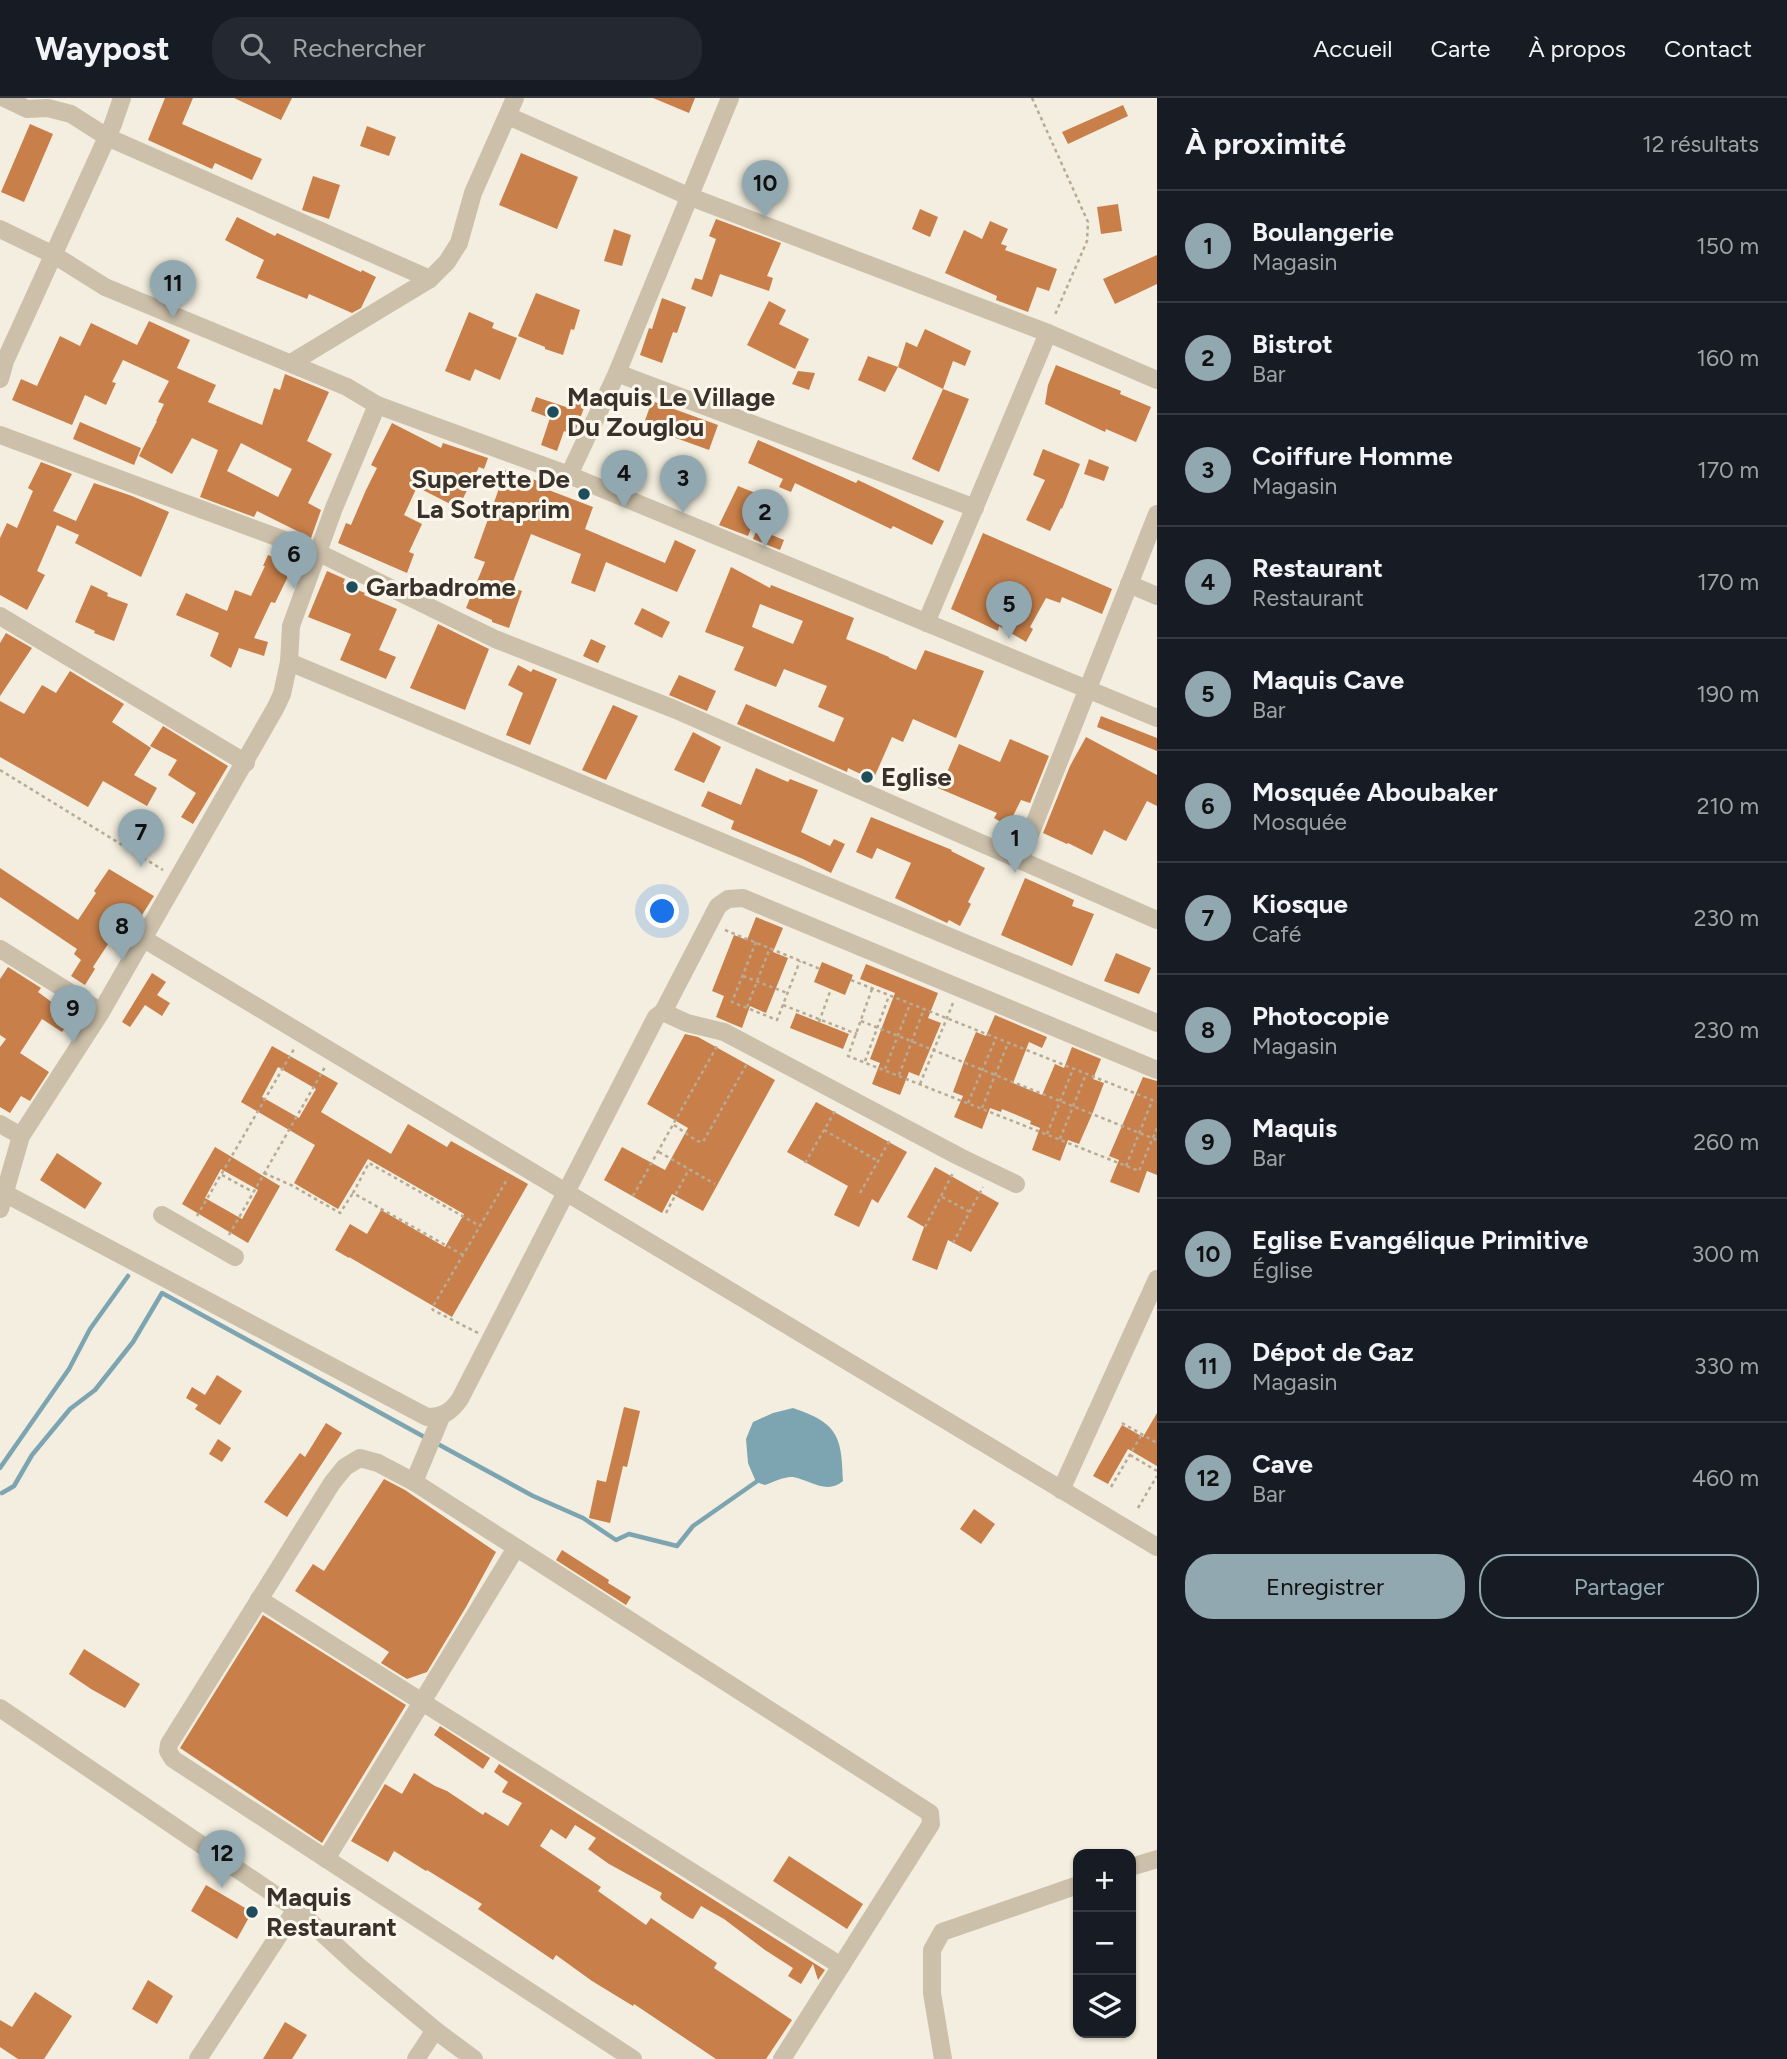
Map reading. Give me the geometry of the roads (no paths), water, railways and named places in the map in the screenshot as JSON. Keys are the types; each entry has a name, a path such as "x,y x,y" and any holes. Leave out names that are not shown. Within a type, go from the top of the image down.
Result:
{"street":[{"path":"4,98 27,109 48,108 71,114 107,137 430,279"},
{"path":"0,379 2,360 54,255 122,98"},
{"path":"291,363 430,279 447,262 459,243 474,193 515,98"},
{"path":"569,475 617,373 730,98"},
{"path":"508,116 688,196 1048,333 1157,380"},
{"path":"0,229 54,255 105,287 347,387 377,405 569,475 1157,718"},
{"path":"926,623 1048,333"},
{"path":"617,373 975,508"},
{"path":"377,405 317,552 291,626 289,663 282,694 246,763 102,1012 21,1136 2,1200 19,1202 427,1417 441,1417 453,1409 460,1399 656,1017 663,1012 718,906 727,899 743,898 1157,1070"},
{"path":"0,435 317,552 495,639 674,709 1157,920"},
{"path":"1020,860 1157,514"},
{"path":"1129,584 1157,596"},
{"path":"0,616 246,763"},
{"path":"289,663 1157,1023"},
{"path":"144,939 1157,1547"},
{"path":"0,949 102,1012"},
{"path":"663,1012 687,1023 724,1032 898,1125 1016,1184"},
{"path":"0,1124 21,1136"},
{"path":"162,1215 228,1253"},
{"path":"1061,1490 1157,1279"},
{"path":"414,1482 441,1417"},
{"path":"633,2059 173,1759 169,1751 169,1744 332,1483 345,1467 360,1458 378,1463 414,1482 930,1813 931,1824 782,2059"},
{"path":"326,1859 516,1548"},
{"path":"258,1599 841,1966"},
{"path":"0,1708 296,1909 357,1965 474,2059"},
{"path":"1136,1865 1157,1858"},
{"path":"943,2059 932,1993 932,1950 942,1932 1073,1887"},
{"path":"198,2059 296,1909"},
{"path":"416,2059 435,2030"}],"water":[{"path":"793,1408 819,1419 834,1433 841,1452 843,1481 837,1485 825,1487 793,1477 765,1485 756,1482 748,1463 746,1439 753,1422"}],"waterway":[{"path":"0,1468 69,1369 90,1329 128,1276"},
{"path":"2,1493 14,1486 32,1455 70,1409 95,1390 133,1342 162,1293 428,1439"},
{"path":"436,1443 533,1496 583,1518 616,1540 629,1534 677,1546 693,1526 756,1482"}],"place":[{"name":"Eglise Evangélique Primitive","path":"765,218"},
{"name":"Dépot de Gaz","path":"173,318"},
{"name":"Maquis Le Village Du Zouglou","path":"553,412"},
{"name":"Superette De La Sotraprim","path":"584,494"},
{"name":"Restaurant","path":"624,508"},
{"name":"Coiffure Homme","path":"683,513"},
{"name":"Bistrot","path":"765,547"},
{"name":"Garbadrome","path":"352,587"},
{"name":"Mosquée Aboubaker","path":"294,589"},
{"name":"Maquis Cave","path":"1009,639"},
{"name":"Eglise","path":"867,777"},
{"name":"Kiosque","path":"141,867"},
{"name":"Boulangerie","path":"1015,873"},
{"name":"Photocopie","path":"122,961"},
{"name":"Maquis","path":"73,1043"},
{"name":"Cave","path":"222,1888"},
{"name":"Maquis Restaurant","path":"252,1912"}]}
